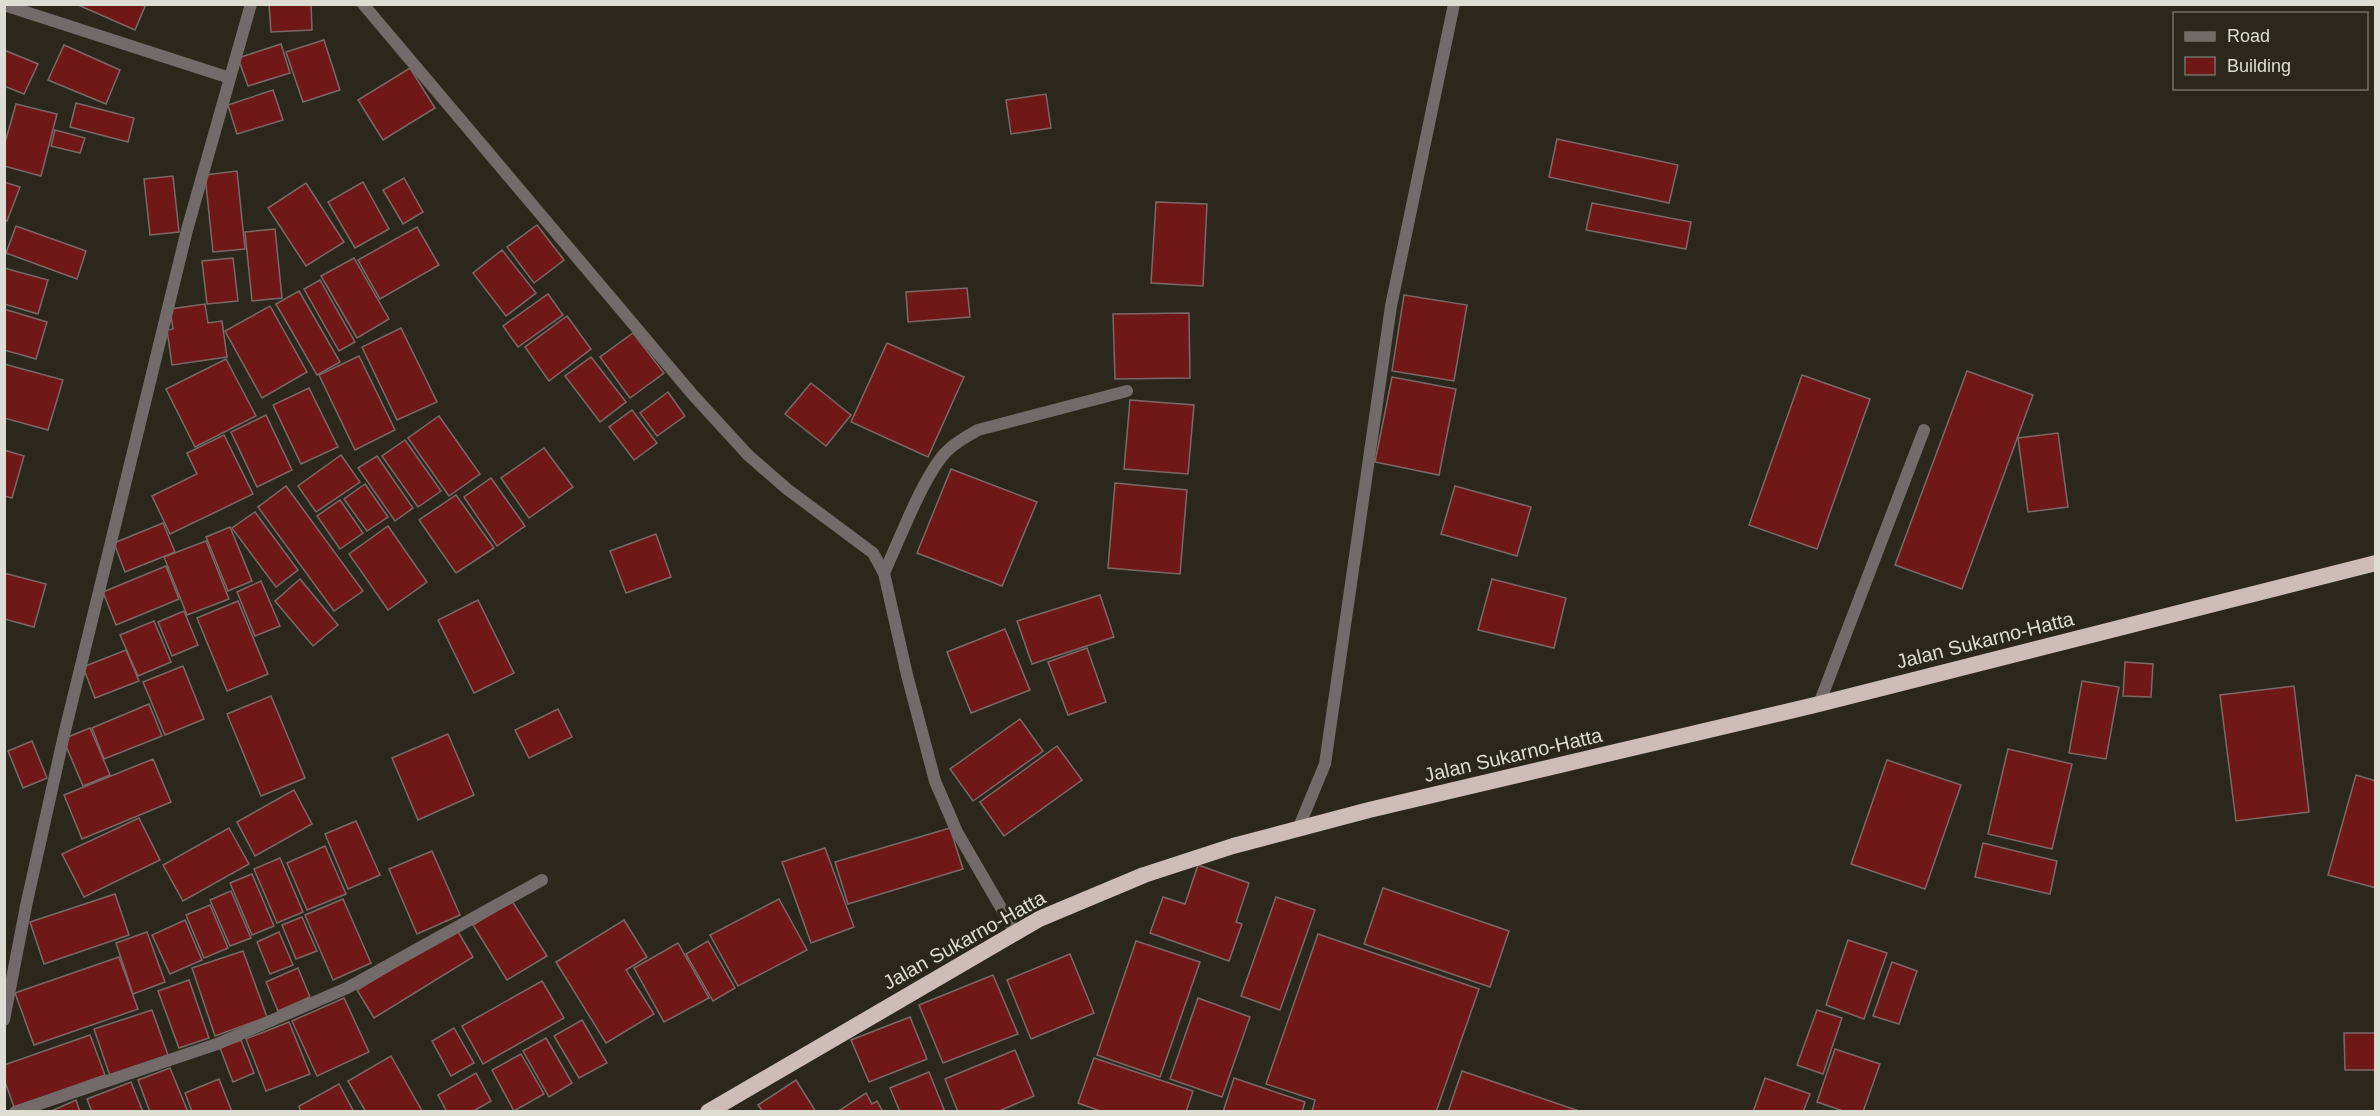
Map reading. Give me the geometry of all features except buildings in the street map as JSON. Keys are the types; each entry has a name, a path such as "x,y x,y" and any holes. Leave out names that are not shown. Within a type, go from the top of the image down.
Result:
{"highway":[{"name":"Jalan Sukarno-Hatta","path":"708,1112 1038,919 1144,875 1233,846 1298,829 1819,704 2376,563"}],"street":[{"path":"4,1020 63,735 187,230 251,4"},
{"path":"363,4 748,455 787,489 873,554 884,573 907,675 935,781 957,832 1015,933"},
{"path":"1298,829 1325,764 1391,306 1454,4"},
{"path":"4,5 230,78"},
{"path":"884,573 932,470 946,451 962,439 978,430 1127,391"},
{"path":"1819,704 1924,430"},
{"path":"15,1112 217,1044 347,988 542,880"}]}
